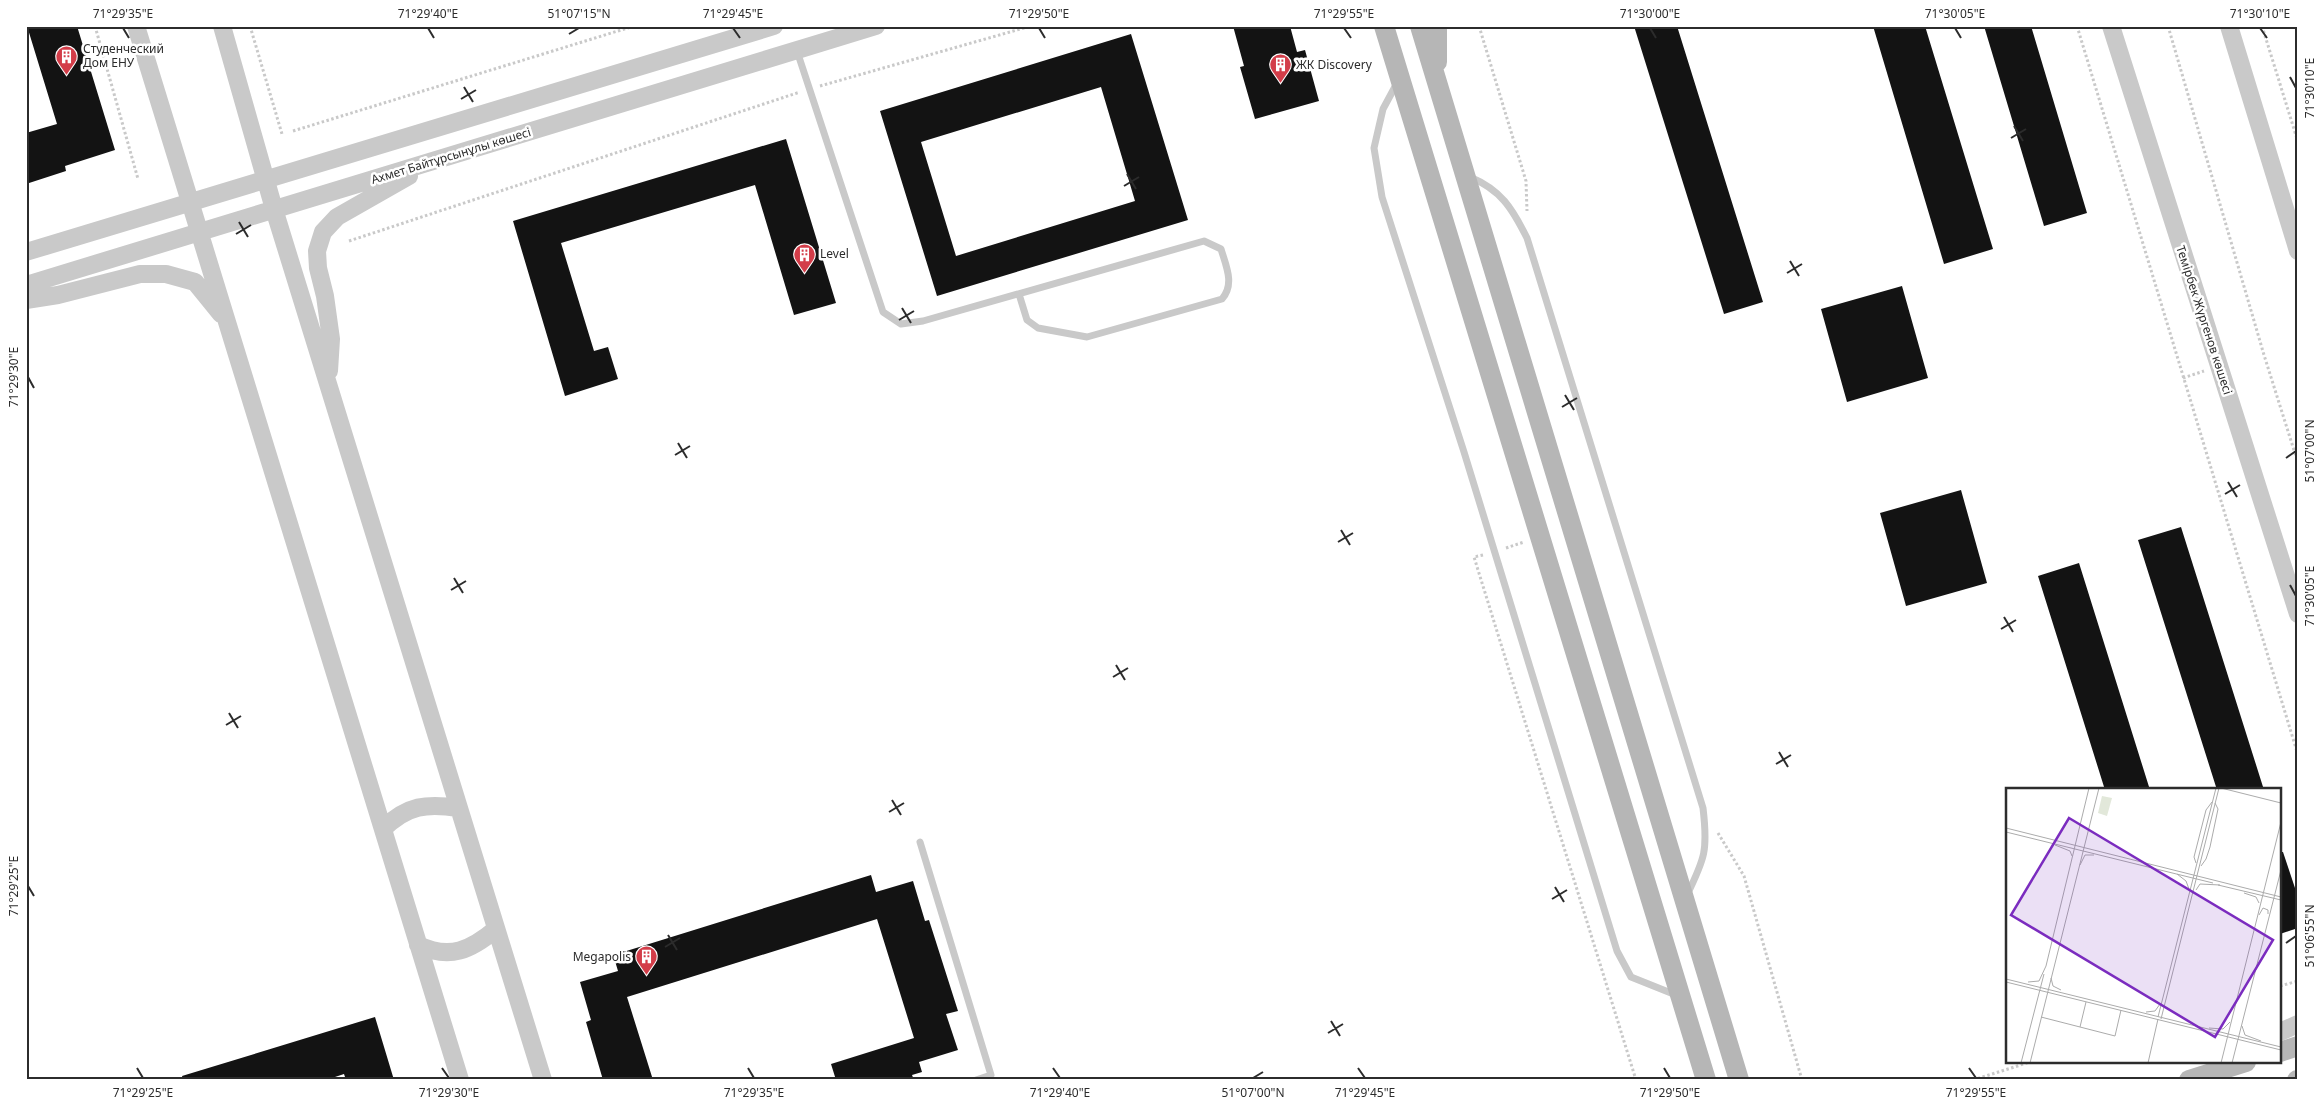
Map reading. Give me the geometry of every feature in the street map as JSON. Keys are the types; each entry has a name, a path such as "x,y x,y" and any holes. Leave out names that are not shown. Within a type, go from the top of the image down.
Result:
{"main road":[{"path":"1384,26 1706,1080"},
{"path":"1420,26 1740,1076"},
{"path":"1436,81 1437,26"},
{"path":"2282,1051 2298,1046"},
{"path":"1696,1080 1698,1055"},
{"path":"2191,1079 2240,1064"}],"street":[{"path":"136,26 460,1080"},
{"path":"222,26 274,209 543,1080"},
{"path":"26,252 774,26"},
{"name":"Ахмет Байтұрсынұлы көшесі","path":"26,285 876,26"},
{"name":"Темірбек Жүргенов көшесі","path":"2111,26 2298,614"},
{"path":"2229,26 2298,251"},
{"path":"328,383 331,340 325,296 318,268 317,251 323,232 337,218 367,199 444,158"},
{"path":"26,300 58,295 140,274 166,274 194,282 228,323"},
{"path":"383,829 393,818 420,806 436,804 459,808"},
{"path":"418,945 434,952 448,953 468,948 483,940 496,928"},
{"path":"2282,1031 2298,1024"},
{"path":"2191,1079 2216,1064"}],"lane":[{"path":"796,50 883,312 902,324 923,321 1204,241 1221,249 1230,279 1228,292 1222,299 1087,337 1038,328 1027,320 1019,294"},
{"path":"1399,78 1383,109 1374,148 1382,197 1494,551 1617,952 1631,977 1681,997"},
{"path":"1465,174 1489,185 1512,208 1527,238 1703,808 1706,836 1704,861 1685,900"},
{"path":"920,842 991,1075 976,1080"}],"path":[{"path":"95,26 138,179"},
{"path":"250,26 282,134"},
{"path":"293,131 634,26"},
{"path":"349,241 809,89 1031,26"},
{"path":"1479,26 1526,181 1527,238"},
{"path":"2077,26 2298,755"},
{"path":"2168,26 2264,355 2298,463"},
{"path":"2262,26 2298,142"},
{"path":"1540,537 1474,557 1636,1080"},
{"path":"1703,808 1744,876 1802,1080"},
{"path":"2282,985 2298,981"},
{"path":"1973,1080 2024,1064"}],"building":[{"name":"Студенческий Дом ЕНУ","path":"27,26 77,26 115,150 65,166 66,171 26,184 26,133 57,124"},
{"name":"ЖК Discovery","path":"1233,26 1290,26 1297,52 1305,50 1319,101 1255,119 1240,67 1244,66"},
{"path":"1634,26 1677,26 1763,302 1724,314"},
{"path":"1873,26 1925,26 1993,249 1944,264"},
{"path":"1984,26 2031,26 2087,213 2044,226"},
{"path":"1131,34 1188,220 937,296 880,111","holes":["1101,87 1135,201 956,256 921,142"]},
{"name":"Level","path":"786,139 836,303 794,315 755,185 561,243 594,351 608,347 618,379 565,396 513,221"},
{"path":"1902,286 1928,378 1847,402 1821,309"},
{"path":"1961,490 1987,583 1906,606 1880,513"},
{"path":"2181,527 2263,788 2216,788 2138,540"},
{"path":"2079,563 2149,788 2104,788 2038,576"},
{"path":"2282,852 2298,897 2298,928 2282,933"},
{"name":"Megapolis","path":"871,875 876,892 913,881 925,921 929,920 958,1011 946,1014 958,1050 919,1062 922,1072 912,1075 914,1080 836,1080 831,1064 914,1038 877,919 627,997 653,1080 603,1080 586,1022 591,1020 580,982 618,971 615,961 622,958 620,953"},
{"path":"375,1017 394,1080 346,1080 344,1074 326,1080 183,1080 182,1076"}],"place":[{"name":"Студенческий Дом ЕНУ","path":"67,75"},
{"name":"ЖК Discovery","path":"1280,84"},
{"name":"Level","path":"804,273"},
{"name":"Megapolis","path":"647,976"}]}
